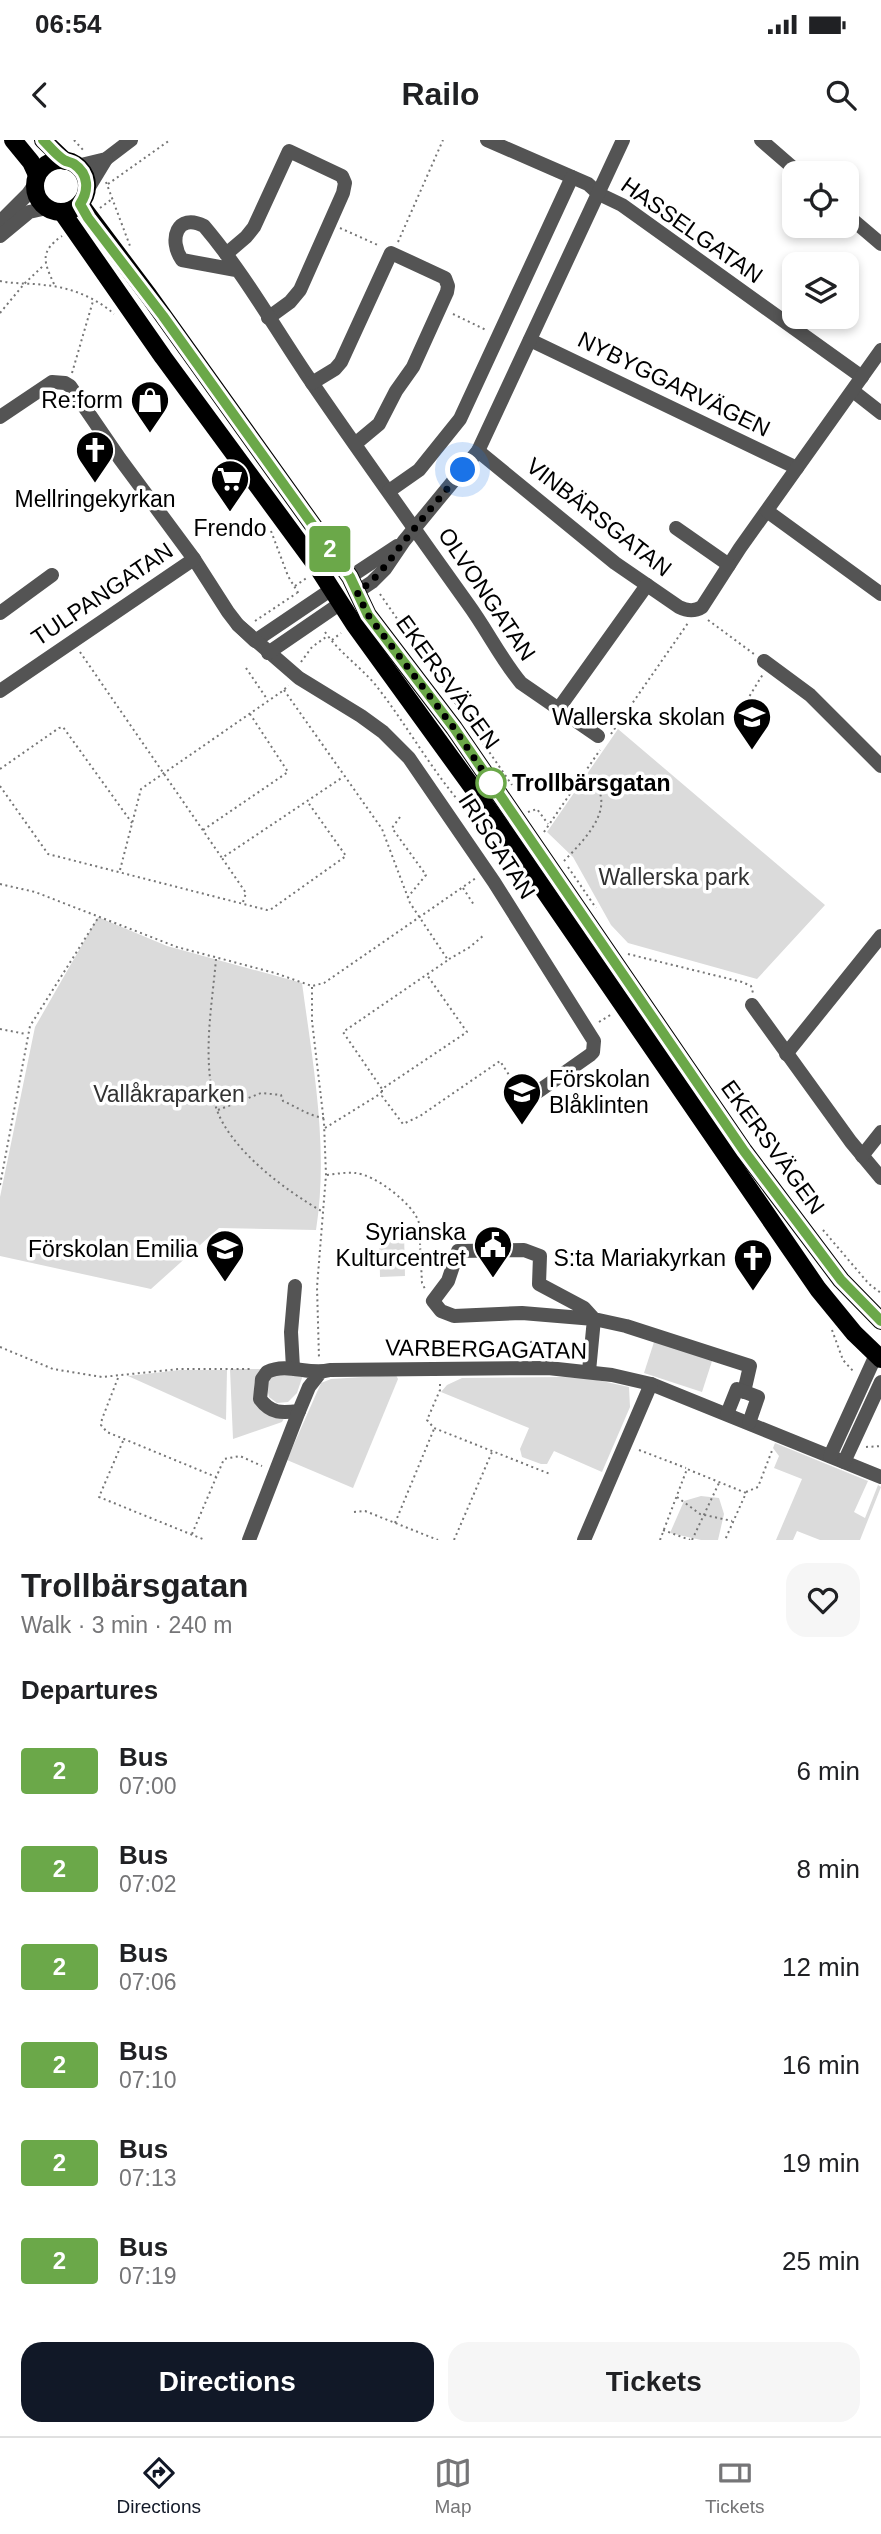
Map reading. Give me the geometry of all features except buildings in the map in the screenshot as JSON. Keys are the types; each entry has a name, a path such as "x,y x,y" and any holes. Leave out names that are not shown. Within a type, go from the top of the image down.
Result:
{"main road":[{"path":"13,140 31,162 39,200 55,210 86,204 85,161"},
{"path":"43,140 85,161"},
{"path":"36,180 46,165 53,161 85,161"},
{"name":"EKERSVÄGEN","path":"86,204 88,218 173,329 354,585 368,615 454,728 744,1151 841,1280 881,1321"},
{"name":"EKERSVÄGEN","path":"55,210 491,813 836,1314 879,1354"},
{"path":"336,596 354,585"}],"street":[{"path":"86,204 85,161 131,140"},
{"name":"HASSELGATAN","path":"486,140 588,184 599,194 622,205 862,377"},
{"path":"354,585 404,541 478,451 623,140"},
{"path":"761,140 785,161"},
{"path":"226,254 254,227 289,151 342,176 345,188 297,295 268,318"},
{"path":"389,491 419,470 460,419 572,177"},
{"path":"0,222 28,194 36,180"},
{"path":"0,236 29,212 55,210"},
{"name":"OLVONGATAN","path":"236,270 181,260 174,242 176,232 188,222 204,226 226,254 312,383 474,612 513,673 521,683 598,736"},
{"path":"859,225 881,244"},
{"path":"312,383 335,369 341,362 391,253 445,278 448,286 413,367 379,424 355,444"},
{"name":"NYBYGGARVÄGEN","path":"530,340 797,468"},
{"path":"696,611 702,607 881,350"},
{"path":"0,417 52,382 67,384"},
{"name":"IRISGATAN","path":"67,384 240,627 295,674 383,732 409,758 488,872 588,1030"},
{"path":"853,391 881,413"},
{"name":"VINBÄRSGATAN","path":"478,451 615,563 685,610 696,611"},
{"path":"767,511 881,594"},
{"path":"676,528 729,565"},
{"name":"TULPANGATAN","path":"0,691 194,559"},
{"path":"0,613 52,575"},
{"path":"559,708 647,585"},
{"path":"262,648 336,596"},
{"path":"766,663 810,695 881,766"},
{"path":"786,1054 881,936"},
{"path":"752,1005 881,1178"},
{"path":"536,1093 593,1052 594,1041 588,1030"},
{"path":"862,1156 881,1132"},
{"path":"589,1371 594,1319 584,1308 539,1284 540,1256 524,1250 458,1251 449,1281 433,1301 441,1311 454,1316 507,1313 594,1319 659,1335 750,1366 727,1414"},
{"path":"293,1368 291,1332 295,1286"},
{"path":"830,1457 879,1354"},
{"name":"VARBERGAGATAN","path":"273,1369 293,1368 320,1373 330,1370 548,1368 589,1371 651,1384 881,1478"},
{"path":"273,1369 267,1371 262,1379 260,1399 268,1409 275,1412 299,1411"},
{"path":"249,1540 309,1387 320,1373"},
{"path":"844,1462 881,1382"},
{"path":"584,1540 651,1384"},
{"path":"740,1390 758,1397 749,1423"}],"path":[{"path":"74,140 85,161"},
{"path":"107,184 170,140"},
{"path":"329,224 391,253 443,140"},
{"path":"86,204 113,198"},
{"path":"0,313 44,264 48,248 68,232"},
{"path":"44,264 55,286"},
{"path":"0,281 55,286 94,300 116,315"},
{"path":"67,384 94,300"},
{"path":"440,308 499,336"},
{"path":"267,524 285,569 304,603"},
{"path":"240,627 297,592"},
{"path":"543,834 696,611 766,663 741,710"},
{"path":"319,624 327,636 374,684 461,804 490,833"},
{"path":"331,640 341,633"},
{"path":"295,674 312,647 327,636"},
{"path":"73,642 246,893 243,904"},
{"path":"246,668 268,700"},
{"path":"120,871 141,789 284,690 382,829 408,897 448,960"},
{"path":"203,830 288,772 249,713"},
{"path":"0,769 63,727 132,824"},
{"path":"436,769 441,768"},
{"path":"563,862 588,834 598,817 602,802 597,783 584,774"},
{"path":"222,858 343,776"},
{"path":"0,786 46,853 270,910 346,856 307,801"},
{"path":"526,813 533,808 537,809 548,825"},
{"path":"382,829 392,828 400,817"},
{"path":"482,826 482,846"},
{"path":"392,828 426,875 408,897"},
{"path":"0,884 36,892 177,947 312,986 324,983 476,878"},
{"path":"463,888 474,905"},
{"path":"0,1185 30,1026 99,917"},
{"path":"484,934 471,947 344,1032 402,1124 420,1116 500,1061 513,1081"},
{"path":"623,954 642,956 742,982 753,990 755,1002 752,1005"},
{"path":"216,958 209,1061 224,1128 262,1169 295,1195 324,1212"},
{"path":"324,1128 380,1094 382,1089 467,1032 427,975"},
{"path":"312,986 312,1021 324,1118 326,1175 317,1287 320,1373"},
{"path":"588,1030 613,1013"},
{"path":"0,1029 28,1034"},
{"path":"218,1110 261,1093 281,1095 284,1101 311,1116 324,1118"},
{"path":"326,1175 355,1173 370,1177 397,1194 412,1210 419,1223 422,1283 433,1301"},
{"path":"832,1330 843,1360 853,1372"},
{"path":"530,1342 543,1341"},
{"path":"0,1347 66,1372 118,1377 179,1369 273,1369"},
{"path":"439,1369 440,1390 427,1420 434,1428 550,1474"},
{"path":"118,1377 101,1424 107,1432 216,1477"},
{"path":"395,1523 434,1428"},
{"path":"725,1540 746,1493 758,1487 778,1435"},
{"path":"123,1440 99,1497 205,1540"},
{"path":"625,1444 746,1493"},
{"path":"454,1540 493,1451"},
{"path":"192,1534 224,1459 240,1456 276,1471"},
{"path":"660,1540 687,1469"},
{"path":"663,1530 692,1540 720,1482"},
{"path":"676,1497 700,1514 733,1521"},
{"path":"354,1512 365,1511 438,1540"}],"green space":[{"name":"Wallerska park","path":"618,729 825,905 757,979 628,943 611,925 573,857 547,832"},
{"name":"Vallåkraparken","path":"98,917 167,946 302,983 315,1076 320,1137 320,1199 316,1230 219,1228 151,1289 0,1256 0,1197 35,1027"},
{"path":"379,1232 404,1232 405,1276 380,1277"},
{"path":"655,1339 713,1358 702,1392 644,1373"},
{"path":"230,1369 265,1369 256,1380 255,1394 287,1413 282,1422 233,1439"},
{"path":"180,1370 227,1370 226,1420 128,1376"},
{"path":"274,1372 304,1372 297,1393 288,1402 277,1403 269,1397 266,1384"},
{"path":"396,1375 398,1379 353,1488 287,1460 321,1383 331,1379"},
{"path":"462,1378 588,1378 629,1387 630,1407 602,1472 554,1451 547,1464 522,1457 520,1449 529,1428 441,1392 447,1385"},
{"path":"775,1443 868,1481 854,1512 865,1518 878,1485 881,1487 860,1540 820,1540 797,1531 793,1540 776,1540 802,1479 774,1468 779,1456 773,1448"},
{"path":"701,1496 719,1498 724,1514 718,1540 701,1540 670,1533 684,1501"}],"bus line":[{"name":"2","path":"43,140 65,161 82,171 87,184 84,199 80,204 88,218 163,316 350,577 368,615 454,728 744,1151 841,1280 881,1321"}],"place":[{"name":"Re:form","path":"150,434"},
{"name":"Mellringekyrkan","path":"95,484"},
{"name":"Frendo","path":"230,513"},
{"name":"Wallerska skolan","path":"752,751"},
{"name":"Trollbärsgatan","path":"491,783"},
{"name":"Förskolan Blåklinten","path":"522,1126"},
{"name":"Syrianska Kulturcentret","path":"493,1279"},
{"name":"Förskolan Emilia","path":"225,1283"},
{"name":"S:ta Mariakyrkan","path":"753,1292"}],"route":[{"path":"463,470 404,541 385,569 357,592 368,615 454,728 495,789 491,783"}]}
